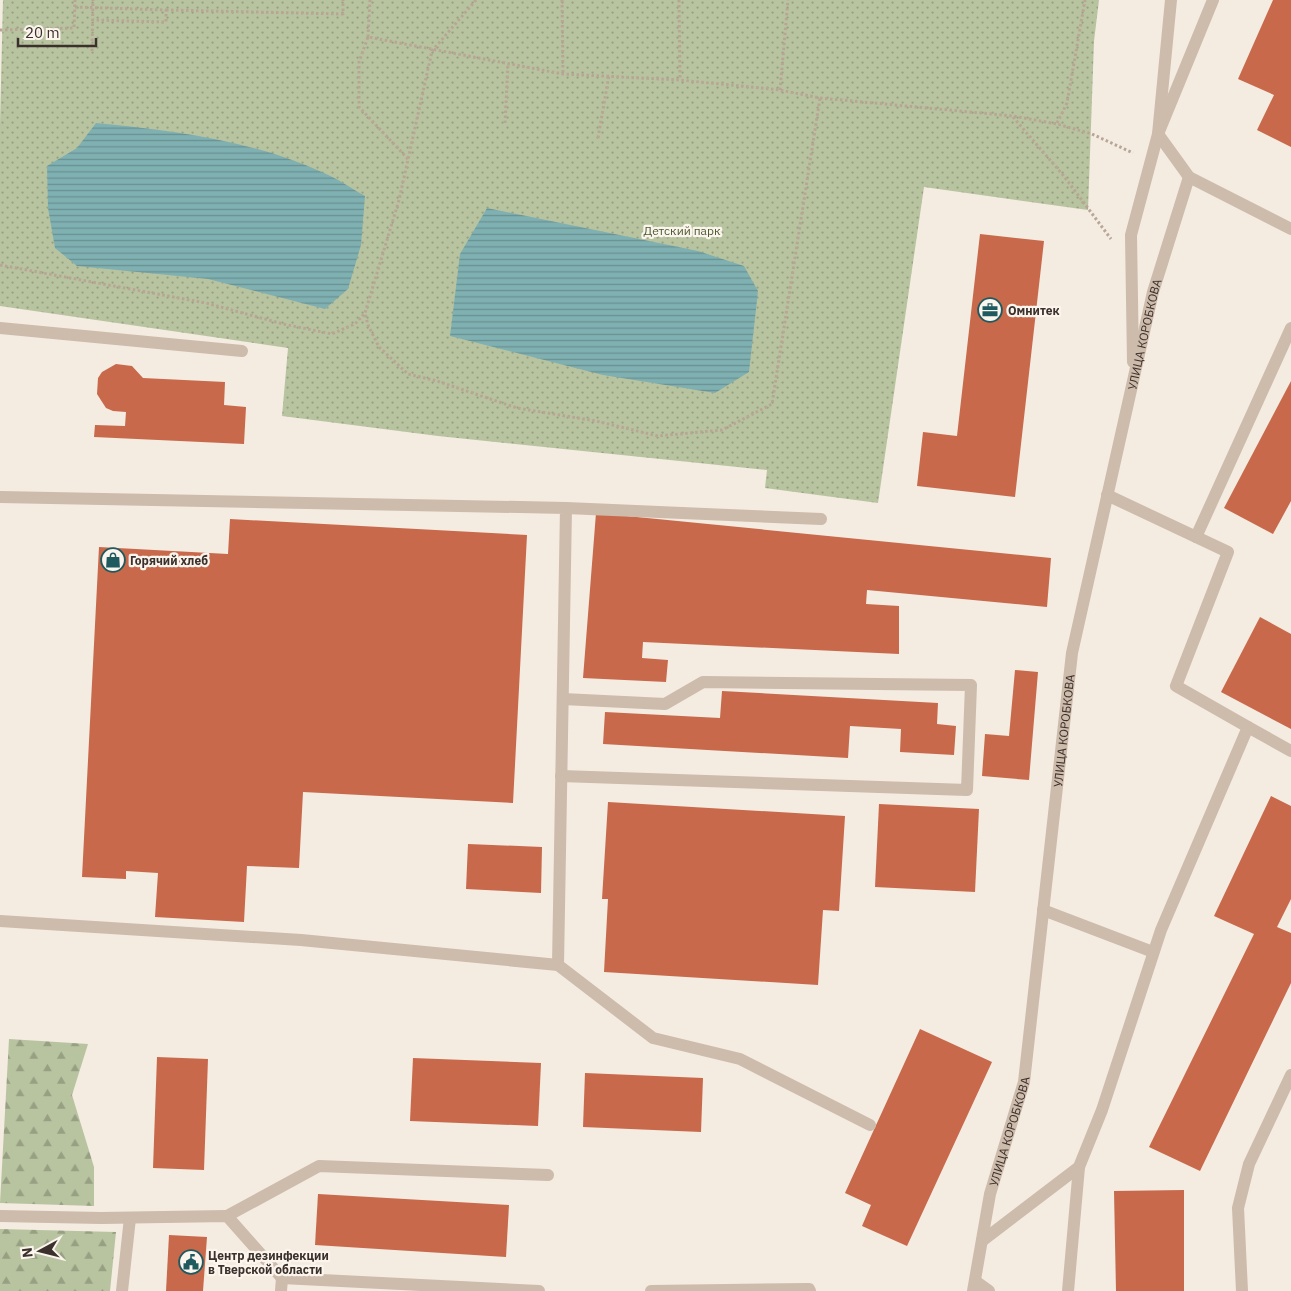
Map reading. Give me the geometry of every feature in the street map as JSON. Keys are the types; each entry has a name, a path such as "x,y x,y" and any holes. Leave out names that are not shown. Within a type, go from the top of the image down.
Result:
{"street":[{"path":"1171,0 1158,134 1189,177 1291,229"},
{"path":"1133,382 1131,235 1158,134 1213,0"},
{"name":"УЛИЦА КОРОБКОВА","path":"974,1286 990,1194 1024,1082 1072,653 1154,292 1189,177"},
{"path":"0,328 242,351"},
{"path":"1196,537 1291,328"},
{"path":"1107,495 1228,552 1176,686 1291,751"},
{"path":"0,496 566,508 821,519"},
{"path":"558,965 566,508"},
{"path":"561,776 967,790 971,685 703,682 665,704 563,699"},
{"path":"1068,1291 1079,1167 1102,1110 1161,930 1248,727"},
{"path":"1043,910 1153,952"},
{"path":"0,921 301,940 558,965 653,1038 740,1060 870,1125"},
{"path":"1242,1291 1238,1208 1249,1164 1291,1075"},
{"path":"0,1216 130,1218 227,1216 319,1166 548,1175"},
{"path":"982,1241 1079,1167"},
{"path":"227,1216 281,1285 539,1291"},
{"path":"122,1291 130,1218"},
{"path":"974,1286 989,1291"},
{"path":"651,1291 809,1289 810,1291"}],"path":[{"path":"0,30 74,28 75,0"},
{"path":"92,51 93,0"},
{"path":"75,7 343,14 343,0"},
{"path":"370,0 368,37 359,62 359,107 408,159"},
{"path":"476,0 432,50 399,200 366,313 368,325 379,347 408,374 517,408 596,420 658,436 722,430 772,404 820,98"},
{"path":"562,0 563,74"},
{"path":"679,0 680,80"},
{"path":"780,90 788,0"},
{"path":"1057,124 1067,103 1085,0"},
{"path":"93,20 166,22 166,10"},
{"path":"368,37 563,74 680,80 780,90 820,98 1013,116 1057,124 1092,134 1150,160"},
{"path":"505,123 508,64"},
{"path":"598,138 609,75"},
{"path":"1013,116 1063,175 1110,238 1113,247"},
{"path":"0,265 206,303 283,324 332,334 356,324 366,313"}],"green space":[{"name":"Детский парк","path":"3,0 1099,0 1094,41 1088,210 924,187 878,503 765,488 767,470 438,436 282,416 288,348 0,306 0,124"},
{"path":"9,1039 88,1044 72,1095 94,1167 94,1206 0,1203"},
{"path":"0,1229 116,1232 110,1291 0,1291"}],"water":[{"path":"96,123 184,134 269,152 324,173 365,196 361,245 348,289 325,309 208,279 77,266 55,248 48,208 47,166 77,148"},
{"path":"487,208 698,251 744,266 758,291 749,372 715,393 603,375 450,336 460,254"}],"building":[{"path":"1273,0 1291,0 1291,147 1257,130 1274,95 1238,79"},
{"path":"980,234 1044,241 1015,497 917,486 923,432 957,436"},
{"path":"116,364 132,366 143,378 225,382 224,405 246,407 244,444 94,437 95,425 125,426 126,412 113,411 106,408 97,394 98,378 102,372"},
{"path":"1291,381 1291,501 1273,534 1224,508"},
{"path":"596,513 1051,558 1047,607 867,590 866,604 899,606 899,654 643,642 642,658 668,660 666,682 583,678"},
{"path":"230,519 527,535 513,803 303,792 299,868 247,866 244,922 155,917 158,873 126,871 126,879 82,877 99,547 228,554"},
{"path":"1260,617 1291,634 1291,729 1221,692"},
{"path":"1015,670 1038,672 1029,780 982,776 985,734 1009,736"},
{"path":"722,691 938,703 937,724 956,726 954,755 900,752 901,729 850,726 848,758 603,744 605,712 720,718"},
{"path":"1271,796 1291,806 1291,899 1277,927 1291,933 1291,983 1200,1171 1149,1147 1254,934 1214,916"},
{"path":"608,802 845,816 839,911 823,910 818,985 604,972 608,899 602,899"},
{"path":"879,804 979,809 975,892 875,887"},
{"path":"468,844 542,847 541,893 466,889"},
{"path":"920,1029 992,1062 907,1246 862,1226 871,1205 845,1193"},
{"path":"157,1057 208,1059 204,1170 153,1168"},
{"path":"413,1058 541,1063 538,1126 410,1121"},
{"path":"585,1073 703,1078 701,1132 583,1127"},
{"path":"1184,1190 1184,1291 1116,1291 1114,1191"},
{"path":"318,1194 509,1205 506,1257 315,1245"},
{"path":"169,1235 207,1237 203,1291 166,1291"}],"place":[{"name":"Омнитек","path":"990,310"},
{"name":"Горячий хлеб","path":"113,560"},
{"name":"Центр дезинфекции в Тверской области","path":"191,1262"}]}
